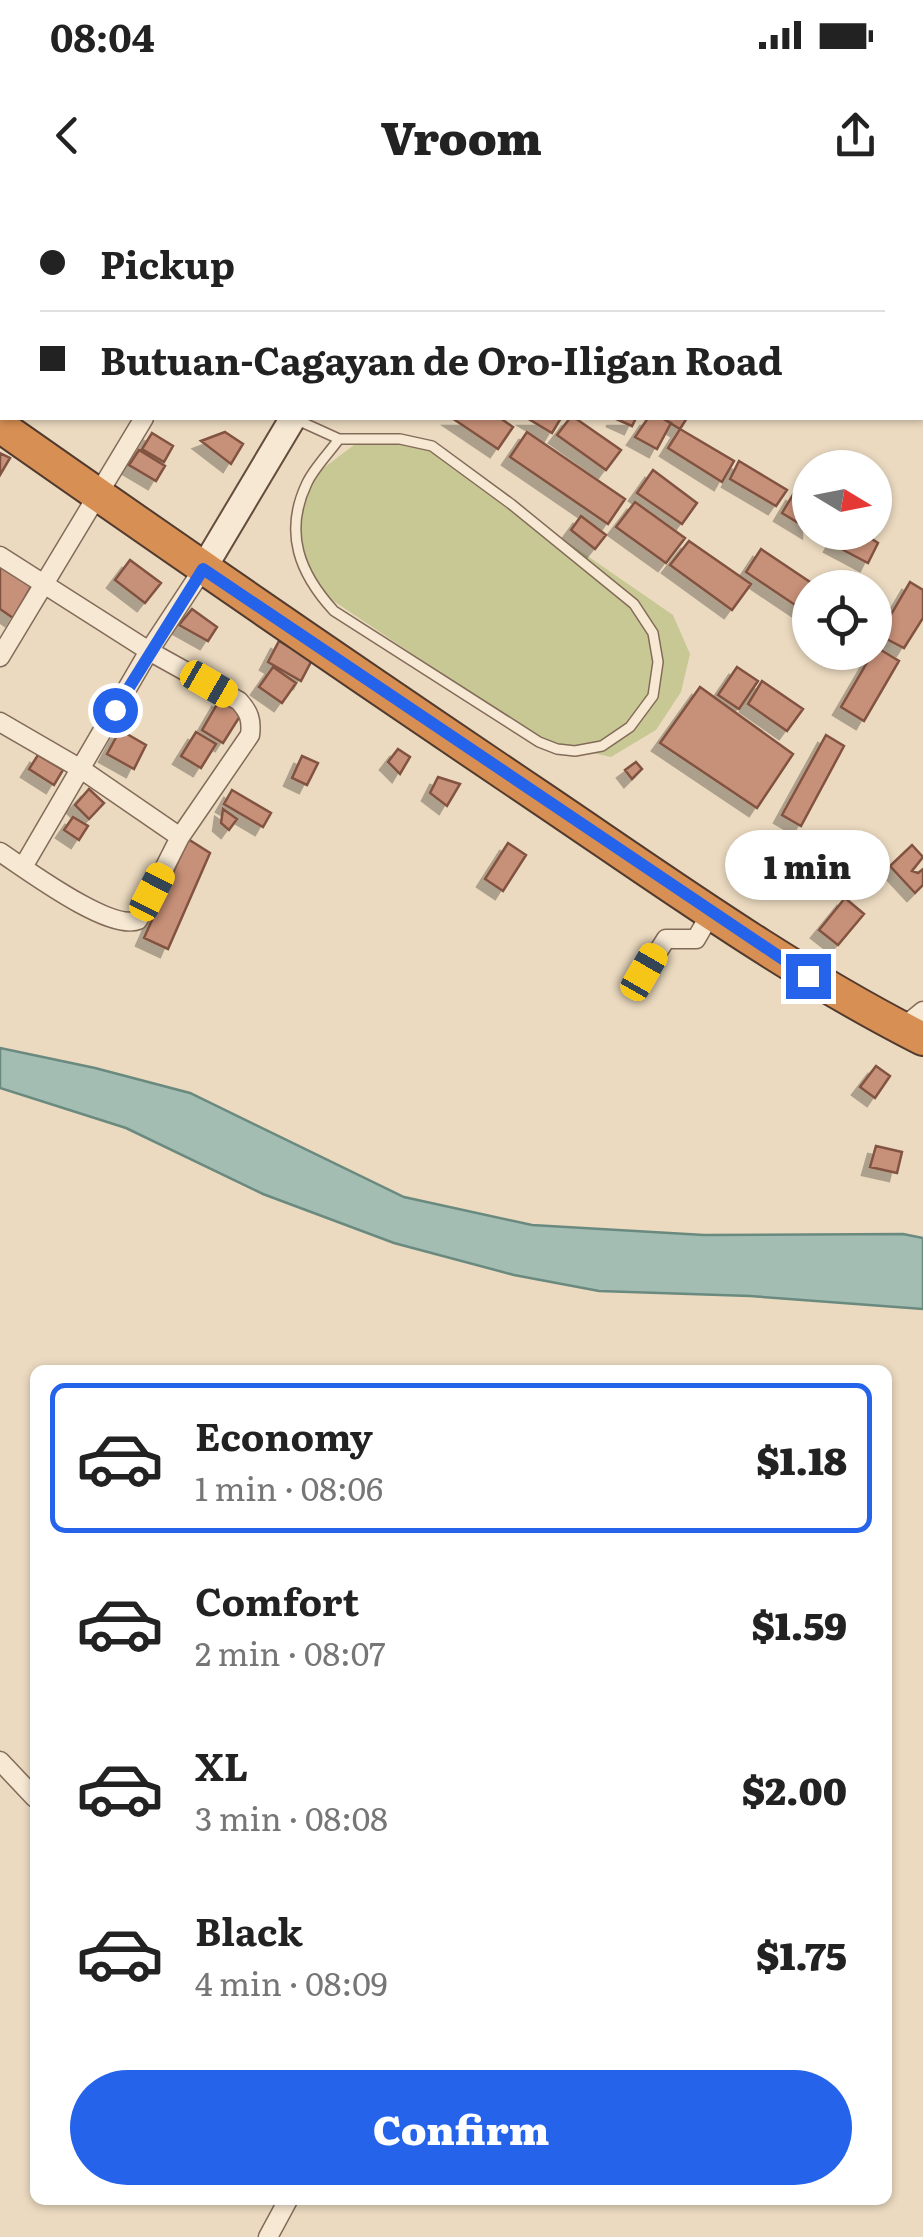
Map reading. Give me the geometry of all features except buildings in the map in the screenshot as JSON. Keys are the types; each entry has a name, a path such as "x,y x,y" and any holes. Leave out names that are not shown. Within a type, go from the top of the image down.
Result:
{"highway":[{"path":"0,426 203,569 711,913 808,976 916,1026"}],"street":[{"path":"0,656 143,420"},
{"path":"24,867 149,651 294,420"},
{"path":"0,556 149,651 239,702 248,710 252,724 250,734 180,837 138,920 132,924 104,917 0,852"},
{"path":"0,722 81,769 180,837"},
{"path":"644,972 666,939 696,939 711,913"},
{"path":"0,1762 30,1793"},
{"path":"268,2237 285,2205"}],"lane":[{"path":"299,420 339,438 400,438 432,446 634,604 653,633 658,662 653,696 630,727 602,746 557,749 539,742 334,612 314,588 301,561 294,528 306,483 339,438"}],"green space":[{"path":"421,441 673,615 690,654 681,692 656,730 611,757 544,742 326,596 293,545 313,476 354,445"}],"shaded area":[{"path":"0,1048 190,1093 404,1197 532,1225 704,1235 903,1234 923,1238 923,1309 750,1296 599,1291 514,1275 394,1243 263,1194 126,1128 0,1088"}],"route":[{"path":"115,710 203,569 808,976"}]}
